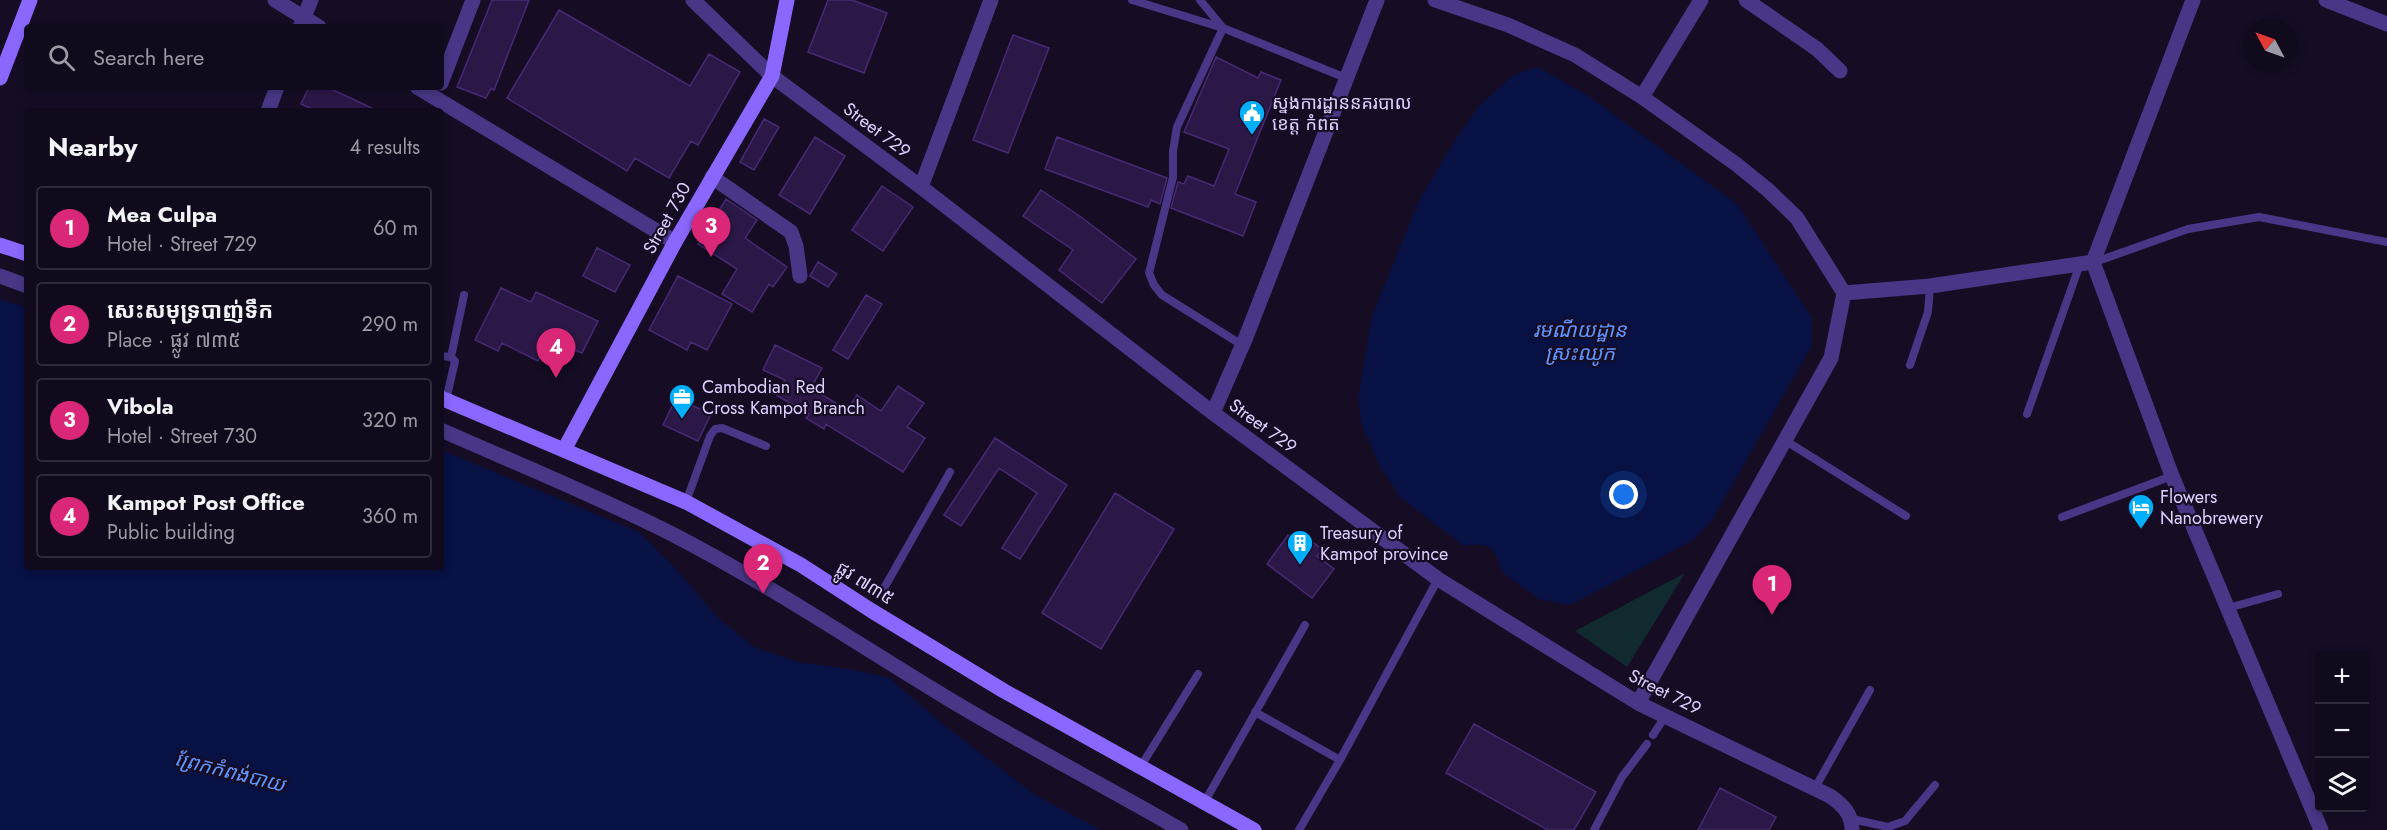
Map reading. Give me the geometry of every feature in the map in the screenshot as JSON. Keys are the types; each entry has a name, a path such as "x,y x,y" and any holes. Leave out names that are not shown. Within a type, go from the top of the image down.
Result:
{"street":[{"path":"0,78 30,0"},
{"path":"275,0 302,22 311,0"},
{"path":"444,75 472,0"},
{"name":"Street 729","path":"693,0 772,76 921,187 1213,413 1438,579 1638,702 1815,788 1842,804 1852,824"},
{"name":"Street 730","path":"564,450 675,242 772,76 788,0"},
{"path":"921,187 992,0"},
{"path":"1213,413 1242,345 1377,0"},
{"path":"1435,0 1508,25 1575,55 1642,97 1736,164 1797,218 1844,293 1831,358 1638,702"},
{"path":"1642,97 1701,0"},
{"path":"1746,0 1817,49 1840,71"},
{"path":"2193,0 2087,263 2172,476 2321,830"},
{"path":"2326,0 2387,24"},
{"path":"269,108 276,90"},
{"path":"422,90 675,242"},
{"path":"712,177 791,232 800,276"},
{"path":"0,245 24,253"},
{"path":"1844,293 1930,286 2087,263"},
{"path":"0,276 24,285"},
{"name":"ផ្លូវ ៧៣៥","path":"444,399 686,502 874,607 1004,691 1254,830"},
{"path":"444,431 550,477 701,550 782,595 853,641 986,721 1181,830"}],"lane":[{"path":"1132,0 1223,28 1346,78"},
{"path":"1200,0 1223,28"},
{"path":"1223,28 1177,127 1173,151 1173,177 1149,273 1154,285 1162,295 1242,345"},
{"path":"2027,414 2087,263 2188,229 2259,217 2387,242"},
{"path":"1910,365 1928,312 1930,286"},
{"path":"451,357 464,295"},
{"path":"444,356 451,357 455,361 444,399"},
{"path":"686,502 710,436 715,429 722,428 766,446"},
{"path":"1786,441 1906,516"},
{"path":"883,590 950,472"},
{"path":"2062,517 2172,476"},
{"path":"1299,830 1340,760 1438,579"},
{"path":"2228,608 2278,594"},
{"path":"1204,803 1305,625"},
{"path":"1140,765 1198,674"},
{"path":"1815,788 1870,690"},
{"path":"1255,712 1340,760"},
{"path":"1653,735 1666,715"},
{"path":"1594,830 1622,777 1647,744"},
{"path":"1852,824 1888,827 1905,821 1935,785"}],"green space":[{"path":"1685,573 1627,667 1575,631"}],"water":[{"name":"រមណីយដ្ឋាន ស្រះឈូក","path":"1537,67 1587,95 1737,204 1812,318 1812,345 1712,520 1692,541 1570,605 1539,599 1502,572 1497,557 1490,548 1480,545 1464,546 1401,498 1381,468 1362,426 1358,399 1372,316 1419,201 1453,143 1479,106 1512,76"},
{"name":"ព្រែកកំពង់បាយ","path":"0,299 24,307 24,570 444,570 444,451 639,532 678,571 717,617 754,647 797,662 849,669 889,678 939,721 1035,795 1101,830 0,830"}],"building":[{"path":"492,0 529,0 494,90 491,88 486,98 457,87"},
{"path":"828,0 852,0 887,13 864,73 808,52"},
{"path":"559,10 690,86 709,54 740,72 698,145 691,141 669,178 635,158 627,171 507,98"},
{"path":"1013,35 1049,48 1008,153 973,140"},
{"path":"1216,57 1258,78 1261,72 1281,80 1235,194 1256,202 1243,236 1171,208 1178,182 1184,184 1188,176 1214,186 1229,149 1184,132"},
{"path":"308,90 333,90 372,108 310,108 301,104"},
{"path":"764,119 779,127 754,170 740,162"},
{"path":"815,137 845,156 810,214 779,195"},
{"path":"1057,137 1167,178 1160,204 1151,200 1148,207 1045,169"},
{"path":"882,186 913,207 883,251 852,230"},
{"path":"1041,190 1136,259 1102,303 1059,270 1073,250 1023,216"},
{"path":"726,199 757,220 745,238 787,267 773,287 769,284 752,312 722,294 737,269 698,244"},
{"path":"597,248 630,265 615,292 583,276"},
{"path":"818,262 837,274 828,287 810,276"},
{"path":"678,276 732,304 707,350 691,342 687,350 649,330"},
{"path":"501,288 531,302 536,292 598,321 582,353 548,340 538,361 502,343 498,351 475,340"},
{"path":"866,295 882,304 848,359 833,350"},
{"path":"775,345 822,368 811,388 847,410 857,395 881,411 898,386 924,403 907,427 925,438 903,472 826,424 824,429 806,418 809,414 776,395 785,380 763,370"},
{"path":"676,398 711,414 698,441 663,425"},
{"path":"995,438 1067,485 1020,559 1002,548 1037,493 999,468 961,526 944,515"},
{"path":"1115,493 1174,529 1101,649 1042,613"},
{"name":"Treasury of Kampot province","path":"1288,535 1303,546 1308,539 1322,549 1317,556 1334,569 1312,598 1267,564"},
{"path":"1474,724 1596,792 1574,830 1548,830 1446,773"},
{"path":"1720,788 1776,817 1769,830 1698,830"}],"place":[{"name":"ស្នងការដ្ឋាននគរបាល ខេត្ត កំពត","path":"1252,136"},
{"name":"Vibola","path":"711,257"},
{"name":"Kampot Post Office","path":"556,378"},
{"name":"Cambodian Red Cross Kampot Branch","path":"682,420"},
{"name":"Flowers Nanobrewery","path":"2141,530"},
{"name":"Treasury of Kampot province","path":"1300,566"},
{"name":"សេះសមុទ្របាញ់ទឹក","path":"763,594"},
{"name":"Mea Culpa","path":"1772,615"}]}
